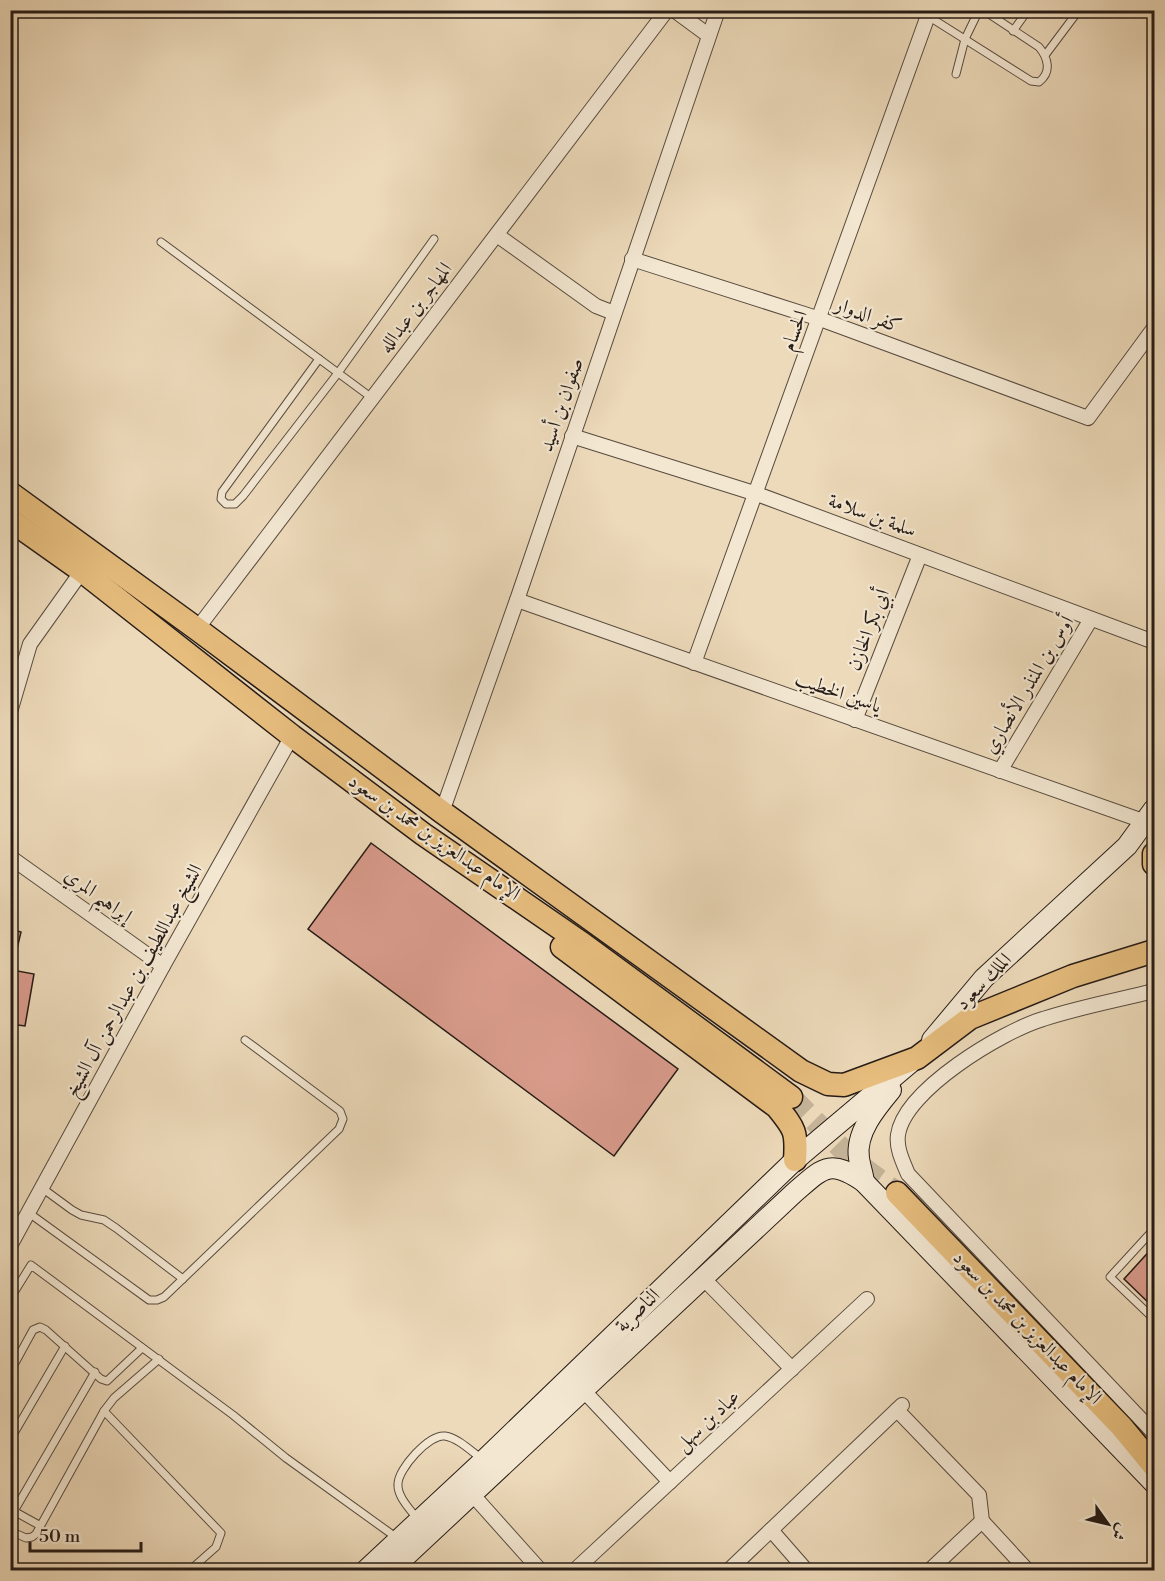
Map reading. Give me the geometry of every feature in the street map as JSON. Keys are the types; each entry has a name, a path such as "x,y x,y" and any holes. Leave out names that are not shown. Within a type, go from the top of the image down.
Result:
{"main road":[{"name":"الإمام عبدالعزيز بن محمد بن سعود","path":"10,493 104,560 442,812 801,1071 828,1084 844,1085 917,1058 970,1018 1073,976 1155,951"},
{"name":"الإمام عبدالعزيز بن محمد بن سعود","path":"10,520 82,571 292,736 423,834 583,944 791,1097"},
{"path":"423,834 500,900 777,1107 797,1138 795,1160"},
{"path":"1155,855 1155,864"},
{"name":"الإمام عبدالعزيز بن محمد بن سعود","path":"897,1193 1121,1426 1155,1466"}],"street":[{"name":"المهاجر بن عبدالله","path":"197,629 667,10"},
{"path":"674,10 708,35"},
{"name":"صفوان بن أسيد","path":"442,812 517,600 718,10"},
{"name":"الحسام","path":"694,663 929,13"},
{"path":"496,235 596,306 614,313"},
{"name":"كفر الدوار","path":"633,259 820,319 1088,418 1155,328"},
{"name":"سلمة بن سلامة","path":"572,436 757,494 1155,642"},
{"name":"الإمام عبدالعزيز بن محمد بن سعود","path":"10,480 104,560"},
{"name":"الإمام عبدالعزيز بن محمد بن سعود","path":"10,528 82,571"},
{"name":"أبي بكر الخازن","path":"855,720 920,555"},
{"path":"10,712 30,644 82,571"},
{"name":"ياسين الخطيب","path":"517,600 1000,771 1150,815"},
{"name":"أوس بن المنذر الأنصاري","path":"1000,771 1091,619"},
{"name":"الشيخ عبداللطيف بن عبدالرحمن آل الشيخ","path":"10,1246 292,736"},
{"name":"الملك سعود","path":"864,1182 858,1156 860,1141 868,1122 881,1102 984,978 1127,846 1150,815"},
{"name":"إبراهيم المري","path":"10,857 163,966"},
{"path":"1155,991 1042,1019 999,1038 960,1062 915,1101 902,1118 897,1136 901,1158 908,1174 1155,1433"},
{"name":"الناصرية","path":"366,1570 484,1460 795,1160 917,1058"},
{"name":"الناصرية","path":"391,1570 820,1170 836,1168 848,1171 864,1182"},
{"path":"864,1182 1155,1483"},
{"path":"703,1278 792,1369"},
{"name":"عباد بن سهل","path":"575,1570 867,1299"},
{"path":"583,1390 670,1482"},
{"path":"729,1570 899,1407 979,1496 982,1521 1027,1570"},
{"path":"472,1494 540,1570"},
{"path":"930,1570 982,1521"},
{"path":"771,1530 806,1570"}],"lane":[{"path":"929,13 965,39 1031,81 1039,82 1048,67 1046,54 1039,47 981,10 965,39 956,74"},
{"path":"1013,31 1028,10"},
{"path":"1046,54 1079,10"},
{"path":"319,359 222,492 220,499 226,504 234,504 243,496 338,373 434,239"},
{"path":"160,242 372,398"},
{"path":"29,1212 149,1300 164,1297 339,1129 343,1119 340,1112 245,1040"},
{"path":"42,1188 81,1215 104,1220 183,1279"},
{"path":"1155,1229 1110,1277 1155,1319"},
{"path":"10,1299 31,1265 233,1415 286,1458 399,1539"},
{"path":"10,1372 33,1330 40,1327 46,1329 101,1379 107,1381 142,1348"},
{"path":"10,1440 65,1346"},
{"path":"10,1531 26,1538 32,1537 104,1411 122,1391 159,1359"},
{"path":"39,1525 12,1513 95,1372"},
{"path":"104,1411 221,1533 216,1547 190,1570"},
{"path":"419,1521 400,1496 397,1485 400,1473 422,1447 433,1438 444,1436 456,1440 484,1460"}],"building":[{"path":"371,843 678,1069 614,1156 308,929"},
{"path":"10,929 21,932 12,970 34,974 25,1026 10,1024"},
{"path":"1154,1246 1154,1308 1124,1279"}],"tunnel":[{"path":"791,1097 855,1162 897,1193"}]}
